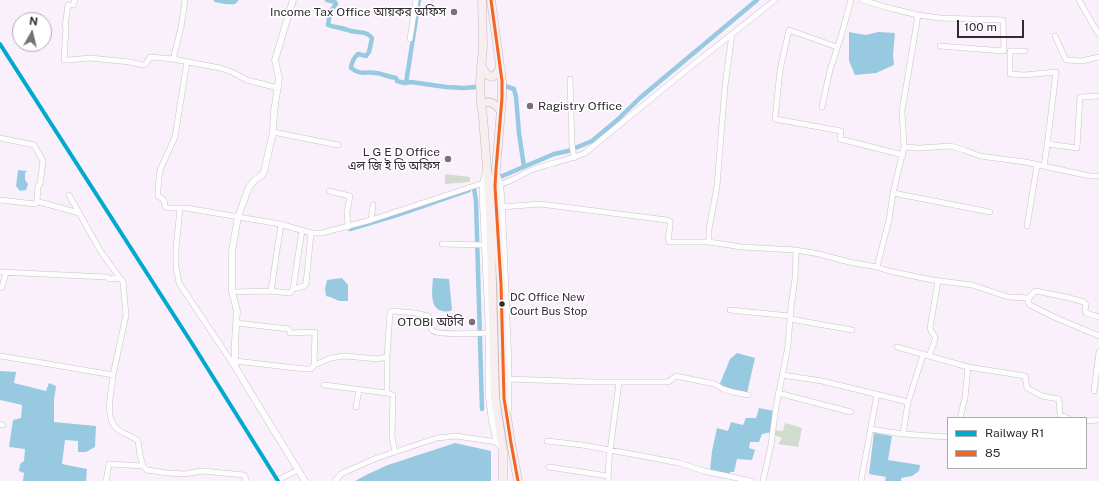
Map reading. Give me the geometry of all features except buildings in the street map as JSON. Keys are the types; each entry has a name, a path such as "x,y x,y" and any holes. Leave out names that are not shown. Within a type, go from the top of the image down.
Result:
{"main road":[{"path":"482,0 483,47 481,66 481,104 495,186 501,284 503,379 507,417 518,481"},
{"path":"491,0 501,68 502,98 491,168 495,397 504,452 504,481"},
{"path":"481,66 487,75 492,77 501,68"},
{"path":"481,104 492,102 498,106 500,110"}],"street":[{"path":"75,0 73,5 68,5 66,15 64,60 90,58 145,65 150,57 173,59 220,68 232,72 247,80 278,88"},
{"path":"173,59 181,28 185,0"},
{"path":"236,368 235,342 237,311 232,292 232,251 238,216 249,186 264,172 273,132 274,112 278,88 279,76 275,60 293,0"},
{"path":"410,39 416,0"},
{"path":"478,0 482,16"},
{"path":"493,16 496,0"},
{"path":"500,184 534,169 574,158 585,153 775,0"},
{"path":"822,106 830,70 851,0"},
{"path":"862,0 918,15 940,18 1003,20 1004,51 940,46"},
{"path":"1079,0 1099,34"},
{"path":"877,267 903,155 902,111 918,15"},
{"path":"837,47 789,30 780,70 774,119 841,132 840,139 903,155"},
{"path":"708,242 717,186 725,86 732,34"},
{"path":"1055,36 1066,60 1082,61 1099,57"},
{"path":"1025,51 1010,51 1010,74 1056,72 1044,166"},
{"path":"186,62 175,137 160,170 158,196 164,200 166,207 168,208 186,208 238,216 282,224 312,233 322,233 371,220 483,183"},
{"path":"570,79 572,145 574,158"},
{"path":"1048,144 1077,148 1080,97 1099,96"},
{"path":"273,132 338,145"},
{"path":"0,138 34,144 43,159 40,184 38,186 37,203"},
{"path":"904,147 919,148 951,146 980,156 1044,166 1090,176 1099,176"},
{"path":"1027,226 1037,165"},
{"path":"491,168 483,183 483,245 486,333 489,397 492,421 497,442 504,452"},
{"path":"491,168 500,184 502,207 508,354 509,407 507,417"},
{"path":"329,191 350,196 348,227"},
{"path":"893,193 990,212"},
{"path":"69,195 101,252 123,282 126,315 113,376 110,399 110,417 118,430 138,441 143,466 147,470 185,474 202,471 244,475 246,481"},
{"path":"0,200 35,204 43,203 79,213"},
{"path":"502,207 540,204 668,220 671,224 668,239 669,242 708,242 742,247 796,250 820,254 849,262 938,281 972,285 1008,297 1029,298"},
{"path":"371,220 373,205"},
{"path":"180,208 176,249 176,267 179,283 236,368 306,481"},
{"path":"271,291 282,224"},
{"path":"293,289 302,230"},
{"path":"232,292 271,291 289,293 293,289 304,286 306,284 307,265 312,233"},
{"path":"442,244 483,245"},
{"path":"763,481 771,445 778,393 788,346 795,278 796,250"},
{"path":"0,288 2,287 3,272 107,277 110,279 120,278"},
{"path":"929,356 935,339 935,336 931,332 930,328 938,281"},
{"path":"1099,317 1086,313 1084,310 1086,305 1084,302 1066,297 1035,291 1029,298 1028,302 1030,305 1054,317 1099,336"},
{"path":"730,310 790,317 852,330"},
{"path":"387,394 387,357 390,312 415,313 428,316 430,319 431,329 433,332 437,333 486,333"},
{"path":"236,323 289,329 290,333 315,332 314,365"},
{"path":"897,347 968,367 1025,376 1027,388 1042,396 1059,399 1060,415 1065,417"},
{"path":"1094,392 1099,352"},
{"path":"903,434 908,402 923,355"},
{"path":"0,356 113,376"},
{"path":"235,361 311,369 314,365 331,358 345,356 378,358 387,357"},
{"path":"960,417 965,398 968,367"},
{"path":"782,375 822,381 908,402"},
{"path":"508,379 668,382 676,376 715,384 723,389 748,395"},
{"path":"549,467 608,478 610,450 619,382"},
{"path":"324,385 392,394 392,437 394,452"},
{"path":"356,407 359,390"},
{"path":"778,393 851,412"},
{"path":"861,481 877,394"},
{"path":"1087,421 1099,420"},
{"path":"870,429 903,434 947,437"},
{"path":"335,481 341,474 377,458 437,438 456,436 497,442"},
{"path":"548,441 582,445 679,463 731,479 750,481"},
{"path":"106,481 108,465 110,463 143,466"},
{"path":"276,481 298,470"}],"green space":[{"path":"445,174 470,177 470,182 445,184"},
{"path":"785,423 802,428 798,447 778,444 782,438 774,435 774,430 783,431"}],"water":[{"path":"849,32 866,35 878,32 895,33 893,55 894,65 876,73 855,75 849,61"},
{"path":"18,170 27,171 25,173 25,180 28,184 26,190 20,191 16,186"},
{"path":"342,278 348,285 348,301 339,301 326,296 325,289 327,280"},
{"path":"433,278 449,279 451,311 438,310 435,306 432,296"},
{"path":"737,353 755,358 747,393 719,386 730,359"},
{"path":"0,371 16,372 14,383 46,391 49,383 56,386 54,400 54,422 96,426 95,447 86,452 78,452 78,441 65,440 62,464 87,469 86,481 23,481 24,473 19,471 20,464 24,461 25,449 9,447 13,420 21,418 22,405 0,400"},
{"path":"759,408 774,411 772,432 762,434 759,442 750,442 749,448 755,450 752,460 737,459 734,472 730,472 729,475 710,470 717,428 728,431 731,422 743,425 746,418 756,418"},
{"path":"874,433 892,436 888,460 920,465 919,471 912,476 901,478 901,481 885,481 886,477 869,474"},
{"path":"455,443 491,451 491,481 355,481 388,465"}],"waterway":[{"path":"216,0 227,2 234,2 236,0"},
{"path":"327,0 335,2 336,4 330,12 328,25 365,33 372,38 369,52 366,56 358,54 355,57 351,68 361,73 381,74 396,78 397,81 405,83 411,82 446,87 476,87"},
{"path":"406,83 419,0"},
{"path":"500,177 554,154 568,151 592,141 641,97 757,0"},
{"path":"505,86 514,89 516,97 524,167"},
{"path":"474,188 476,201 482,409"},
{"path":"350,229 397,215 469,190"}],"rail line":[{"name":"R1","path":"0,44 193,345 278,481"}],"transit line":[{"name":"85","path":"491,0 502,81 495,186 501,284 504,398 518,481"}],"place":[{"name":"Income Tax Office আয়কর অফিস","path":"454,12"},
{"name":"Ragistry Office","path":"530,106"},
{"name":"L G E D Office এল জি ই ডি অফিস","path":"448,159"},
{"name":"DC Office New Court Bus Stop","path":"502,304"},
{"name":"OTOBI অটবি","path":"472,322"}]}
